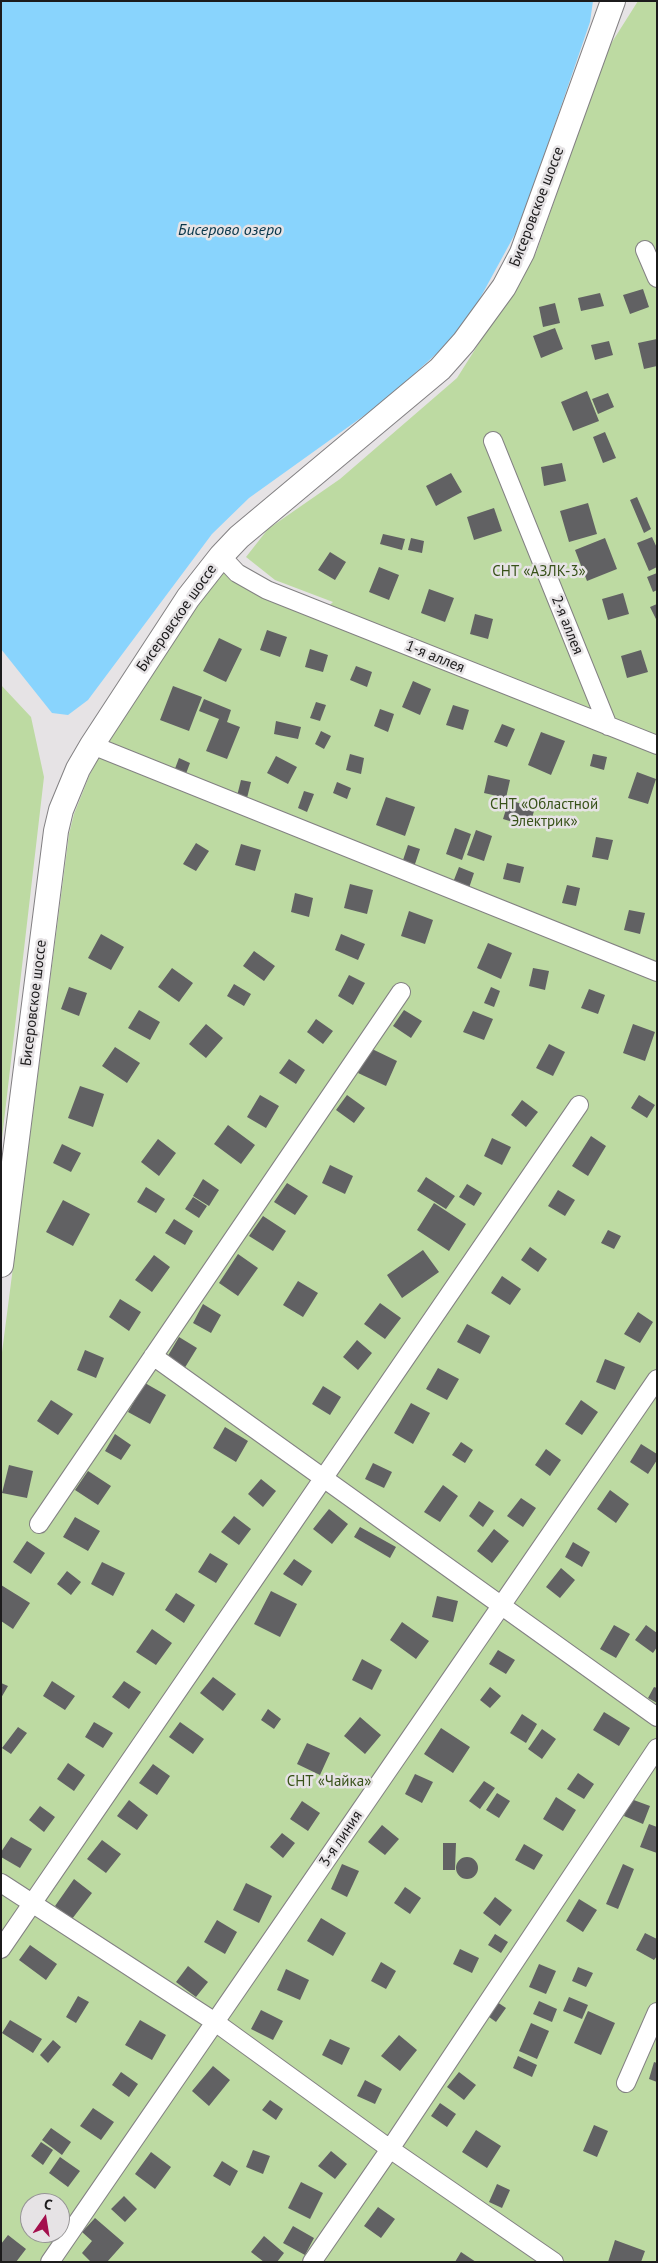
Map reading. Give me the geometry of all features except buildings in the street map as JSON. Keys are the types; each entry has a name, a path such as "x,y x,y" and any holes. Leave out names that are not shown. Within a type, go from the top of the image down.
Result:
{"main road":[{"name":"Бисеровское шоссе","path":"1,1266 56,831 69,790 92,745 188,598 221,556 239,537 440,369 482,319 504,287 522,253 615,3"}],"street":[{"path":"645,250 657,278"},
{"name":"2-я аллея","path":"493,441 608,726"},
{"name":"1-я аллея","path":"221,556 237,573 267,590 657,745"},
{"path":"92,745 657,972"},
{"path":"39,1524 401,992"},
{"path":"1,1949 578,1105"},
{"path":"153,1356 657,1717"},
{"name":"3-я линия","path":"50,2262 657,1378"},
{"path":"312,2262 390,2149 657,1748"},
{"path":"1,1883 215,2022 390,2149 554,2262"},
{"path":"626,2083 657,2012"}],"green space":[{"name":"СНТ «Чайка»","path":"638,1 657,1 657,2262 1,2262 1,1360 69,834 74,814 90,774 103,749 199,603 229,565 322,612 333,602 275,580 246,557 268,529 340,479 457,378 536,253 607,50"},
{"path":"1,685 31,717 44,777 1,1147"}],"water":[{"name":"Бисерово озеро","path":"1,1 593,1 590,22 533,188 515,234 472,313 446,345 383,402 249,498 212,534 88,700 68,715 52,713 1,649"}],"park label":[{"name":"СНТ «АЗЛК-3»","path":"539,572"},
{"name":"СНТ «Областной Электрик»","path":"544,814"}]}
